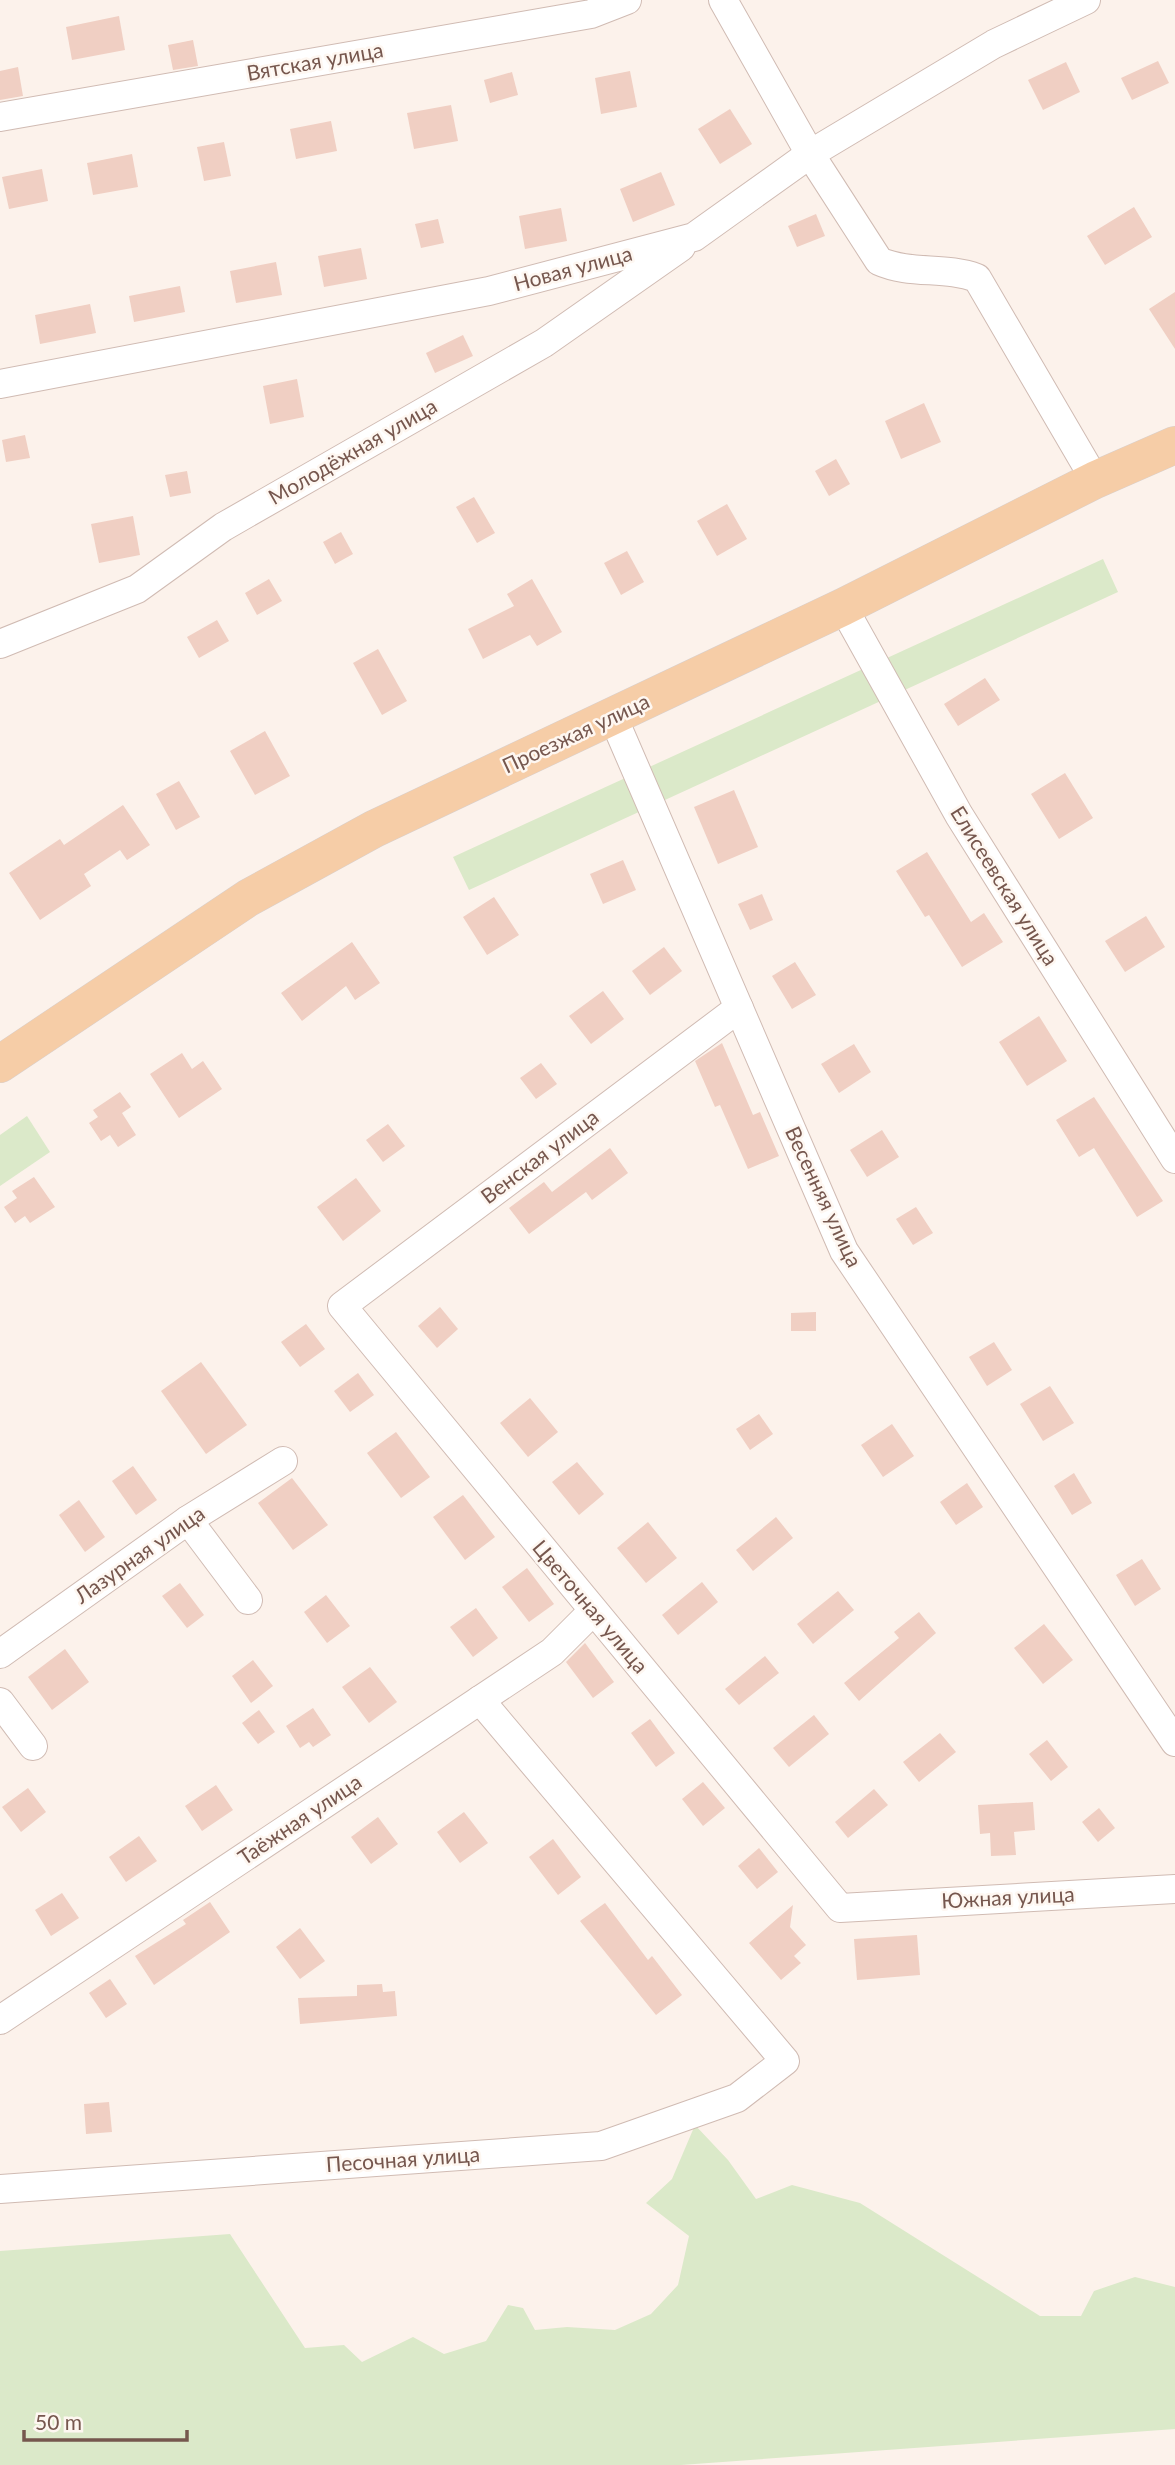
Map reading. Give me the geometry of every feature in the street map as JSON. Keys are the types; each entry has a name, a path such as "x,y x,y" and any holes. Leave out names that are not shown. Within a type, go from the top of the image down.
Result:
{"main road":[{"name":"Проезжая улица","path":"0,1064 248,898 374,829 843,607 1095,480 1175,445"}],"street":[{"name":"Вятская улица","path":"0,117 591,14 627,0"},
{"path":"723,0 810,154 878,261 894,268 961,272 977,278 1095,480"},
{"name":"Новая улица","path":"0,384 489,291 694,237 810,154 994,44 1086,0"},
{"name":"Молодёжная улица","path":"0,644 137,589 223,527 544,343 694,237"},
{"name":"Елисеевская улица","path":"843,607 959,815 1175,1159"},
{"name":"Весенняя улица","path":"613,717 844,1251 1175,1742"},
{"name":"Венская улица","path":"342,1306 739,1008"},
{"name":"Цветочная улица","path":"342,1306 840,1908"},
{"name":"Лазурная улица","path":"0,1654 188,1520 283,1461"},
{"path":"188,1520 248,1600"},
{"name":"Таёжная улица","path":"0,2020 552,1652 593,1611"},
{"name":"Песочная улица","path":"0,2189 601,2146 737,2098 785,2061 480,1700"},
{"path":"0,1702 33,1746"},
{"name":"Южная улица","path":"840,1908 1175,1889"}],"green space":[{"path":"1103,559 1118,592 469,890 453,857"},
{"path":"27,1116 50,1152 0,1186 0,1135"},
{"path":"695,2125 728,2160 756,2199 792,2185 860,2203 1040,2316 1081,2316 1094,2291 1135,2277 1175,2287 1175,2429 681,2465 0,2465 0,2251 230,2234 305,2348 344,2345 362,2362 413,2337 444,2354 486,2341 508,2305 523,2308 535,2330 567,2327 615,2330 651,2314 678,2285 689,2236 646,2203 672,2179"}],"building":[{"path":"119,16 125,50 72,60 66,27"},
{"path":"193,40 198,66 173,70 168,45"},
{"path":"1158,61 1169,83 1132,100 1121,78"},
{"path":"1066,62 1080,92 1043,110 1028,80"},
{"path":"18,67 23,96 0,100 0,71"},
{"path":"630,71 637,107 601,114 595,78"},
{"path":"512,72 518,95 490,103 484,80"},
{"path":"451,105 458,141 414,149 407,113"},
{"path":"730,109 752,144 720,164 698,129"},
{"path":"331,121 337,151 296,159 290,129"},
{"path":"224,142 231,176 204,181 197,147"},
{"path":"132,154 138,187 93,195 87,163"},
{"path":"42,169 48,201 9,209 2,177"},
{"path":"661,172 675,205 633,222 620,189"},
{"path":"1134,207 1152,237 1105,265 1087,236"},
{"path":"561,208 567,241 525,249 519,216"},
{"path":"816,214 825,236 797,247 788,226"},
{"path":"438,219 444,243 421,248 415,224"},
{"path":"361,248 367,279 324,287 318,256"},
{"path":"276,262 282,295 236,303 230,271"},
{"path":"180,286 185,312 134,322 129,296"},
{"path":"1175,292 1175,349 1149,309"},
{"path":"90,304 96,333 40,344 35,315"},
{"path":"463,335 473,356 435,373 426,353"},
{"path":"297,379 304,417 270,424 263,386"},
{"path":"924,403 941,442 901,459 885,421"},
{"path":"25,435 30,458 6,462 2,440"},
{"path":"836,459 850,484 829,496 815,471"},
{"path":"187,471 191,493 170,497 165,475"},
{"path":"474,497 495,533 477,543 456,507"},
{"path":"727,504 747,539 717,556 697,521"},
{"path":"133,516 140,555 99,563 91,524"},
{"path":"341,532 353,554 335,564 323,542"},
{"path":"627,551 644,582 621,595 604,563"},
{"path":"269,579 282,601 257,615 245,593"},
{"path":"532,579 562,632 537,646 530,635 483,659 468,629 514,606 507,594"},
{"path":"217,620 229,641 199,658 187,637"},
{"path":"378,649 407,701 382,715 353,663"},
{"path":"985,678 1000,700 958,726 944,704"},
{"path":"265,731 290,776 255,795 230,751"},
{"path":"1065,773 1093,818 1059,839 1031,794"},
{"path":"179,781 200,817 176,830 156,794"},
{"path":"734,790 758,847 718,864 694,807"},
{"path":"123,805 150,845 127,860 120,850 84,874 91,886 40,920 9,873 60,839 64,845"},
{"path":"927,852 971,922 984,913 1003,942 962,967 929,915 925,917 896,871"},
{"path":"623,860 636,890 603,904 590,874"},
{"path":"762,894 773,920 750,930 738,904"},
{"path":"494,897 519,935 487,955 463,917"},
{"path":"1146,916 1165,947 1125,972 1105,941"},
{"path":"352,942 380,983 355,1000 346,986 302,1021 281,993"},
{"path":"664,947 682,971 650,995 632,971"},
{"path":"795,962 816,995 792,1009 772,976"},
{"path":"603,991 624,1019 591,1044 569,1016"},
{"path":"1039,1016 1067,1061 1027,1086 999,1042"},
{"path":"722,1043 753,1115 760,1112 779,1156 748,1169 720,1105 715,1107 695,1061"},
{"path":"854,1044 871,1072 839,1093 821,1064"},
{"path":"182,1053 192,1069 203,1061 222,1089 179,1118 150,1074"},
{"path":"541,1063 557,1084 536,1099 520,1078"},
{"path":"120,1092 131,1107 122,1113 136,1135 118,1147 110,1135 101,1141 89,1123 98,1117 93,1110"},
{"path":"1094,1097 1163,1201 1137,1217 1094,1148 1079,1157 1056,1120"},
{"path":"388,1124 405,1146 383,1162 366,1140"},
{"path":"882,1130 899,1157 867,1177 850,1150"},
{"path":"610,1148 628,1173 592,1200 586,1192 529,1234 509,1208 544,1182 552,1192"},
{"path":"34,1177 55,1207 30,1223 25,1216 15,1223 4,1207 17,1198 12,1191"},
{"path":"356,1178 381,1211 343,1241 317,1207"},
{"path":"916,1207 933,1233 913,1245 896,1219"},
{"path":"440,1307 458,1329 437,1348 418,1326"},
{"path":"816,1312 816,1331 791,1331 791,1313"},
{"path":"306,1324 325,1349 300,1367 281,1342"},
{"path":"994,1342 1012,1370 987,1386 969,1357"},
{"path":"201,1362 247,1425 206,1454 161,1391"},
{"path":"358,1373 374,1395 350,1412 334,1391"},
{"path":"1050,1386 1074,1423 1043,1441 1020,1404"},
{"path":"530,1398 558,1432 528,1457 500,1423"},
{"path":"759,1414 773,1434 750,1450 736,1429"},
{"path":"892,1424 914,1456 883,1477 861,1445"},
{"path":"396,1432 430,1477 401,1498 367,1453"},
{"path":"577,1462 604,1494 579,1515 552,1482"},
{"path":"133,1466 157,1500 136,1515 112,1481"},
{"path":"1074,1473 1092,1503 1072,1515 1054,1486"},
{"path":"292,1478 328,1525 293,1550 258,1503"},
{"path":"967,1483 983,1507 956,1525 940,1502"},
{"path":"463,1495 495,1537 465,1560 433,1517"},
{"path":"79,1500 105,1537 85,1552 59,1515"},
{"path":"776,1517 793,1538 753,1571 736,1550"},
{"path":"648,1522 677,1558 646,1583 617,1548"},
{"path":"1142,1559 1161,1589 1135,1606 1116,1575"},
{"path":"527,1568 554,1604 529,1622 502,1587"},
{"path":"702,1582 718,1602 678,1635 662,1615"},
{"path":"180,1583 204,1615 187,1628 162,1596"},
{"path":"838,1591 854,1610 813,1644 797,1624"},
{"path":"326,1595 350,1626 327,1643 304,1612"},
{"path":"476,1608 498,1638 473,1657 450,1627"},
{"path":"919,1612 936,1633 859,1701 844,1683 899,1638 894,1632"},
{"path":"1044,1624 1073,1660 1043,1684 1014,1648"},
{"path":"585,1643 614,1682 593,1698 566,1662"},
{"path":"65,1649 89,1682 52,1710 28,1677"},
{"path":"765,1656 779,1673 739,1705 725,1689"},
{"path":"253,1660 273,1686 251,1703 232,1676"},
{"path":"370,1667 397,1702 369,1723 342,1687"},
{"path":"313,1708 331,1735 313,1747 309,1742 300,1748 286,1726"},
{"path":"259,1710 275,1732 258,1744 242,1723"},
{"path":"814,1715 829,1734 789,1767 773,1748"},
{"path":"650,1719 675,1753 656,1767 631,1733"},
{"path":"940,1733 956,1752 919,1782 903,1762"},
{"path":"1047,1740 1068,1767 1051,1781 1029,1754"},
{"path":"703,1782 725,1808 703,1826 682,1799"},
{"path":"216,1785 233,1810 202,1831 185,1806"},
{"path":"28,1788 46,1812 21,1832 2,1807"},
{"path":"874,1789 888,1805 848,1838 835,1822"},
{"path":"1033,1802 1035,1830 1014,1832 1016,1855 991,1856 990,1833 980,1834 978,1805"},
{"path":"1099,1808 1115,1828 1098,1842 1082,1822"},
{"path":"464,1812 488,1843 460,1863 437,1832"},
{"path":"378,1817 398,1844 371,1864 351,1837"},
{"path":"139,1836 157,1861 126,1882 109,1857"},
{"path":"553,1839 581,1877 558,1895 529,1857"},
{"path":"759,1848 778,1872 757,1889 738,1866"},
{"path":"62,1893 79,1918 51,1936 35,1910"},
{"path":"210,1902 230,1932 154,1985 135,1956 186,1924 183,1920"},
{"path":"605,1903 648,1960 652,1956 682,1995 656,2015 580,1921"},
{"path":"793,1905 790,1927 806,1945 794,1956 801,1963 781,1980 749,1943"},
{"path":"300,1928 325,1961 300,1979 276,1947"},
{"path":"917,1935 920,1975 857,1980 854,1939"},
{"path":"110,1979 127,2004 106,2018 89,1993"},
{"path":"382,1984 383,1992 395,1991 397,2016 300,2024 298,1998 357,1996 357,1985"},
{"path":"109,2102 112,2132 86,2134 84,2104"}]}
